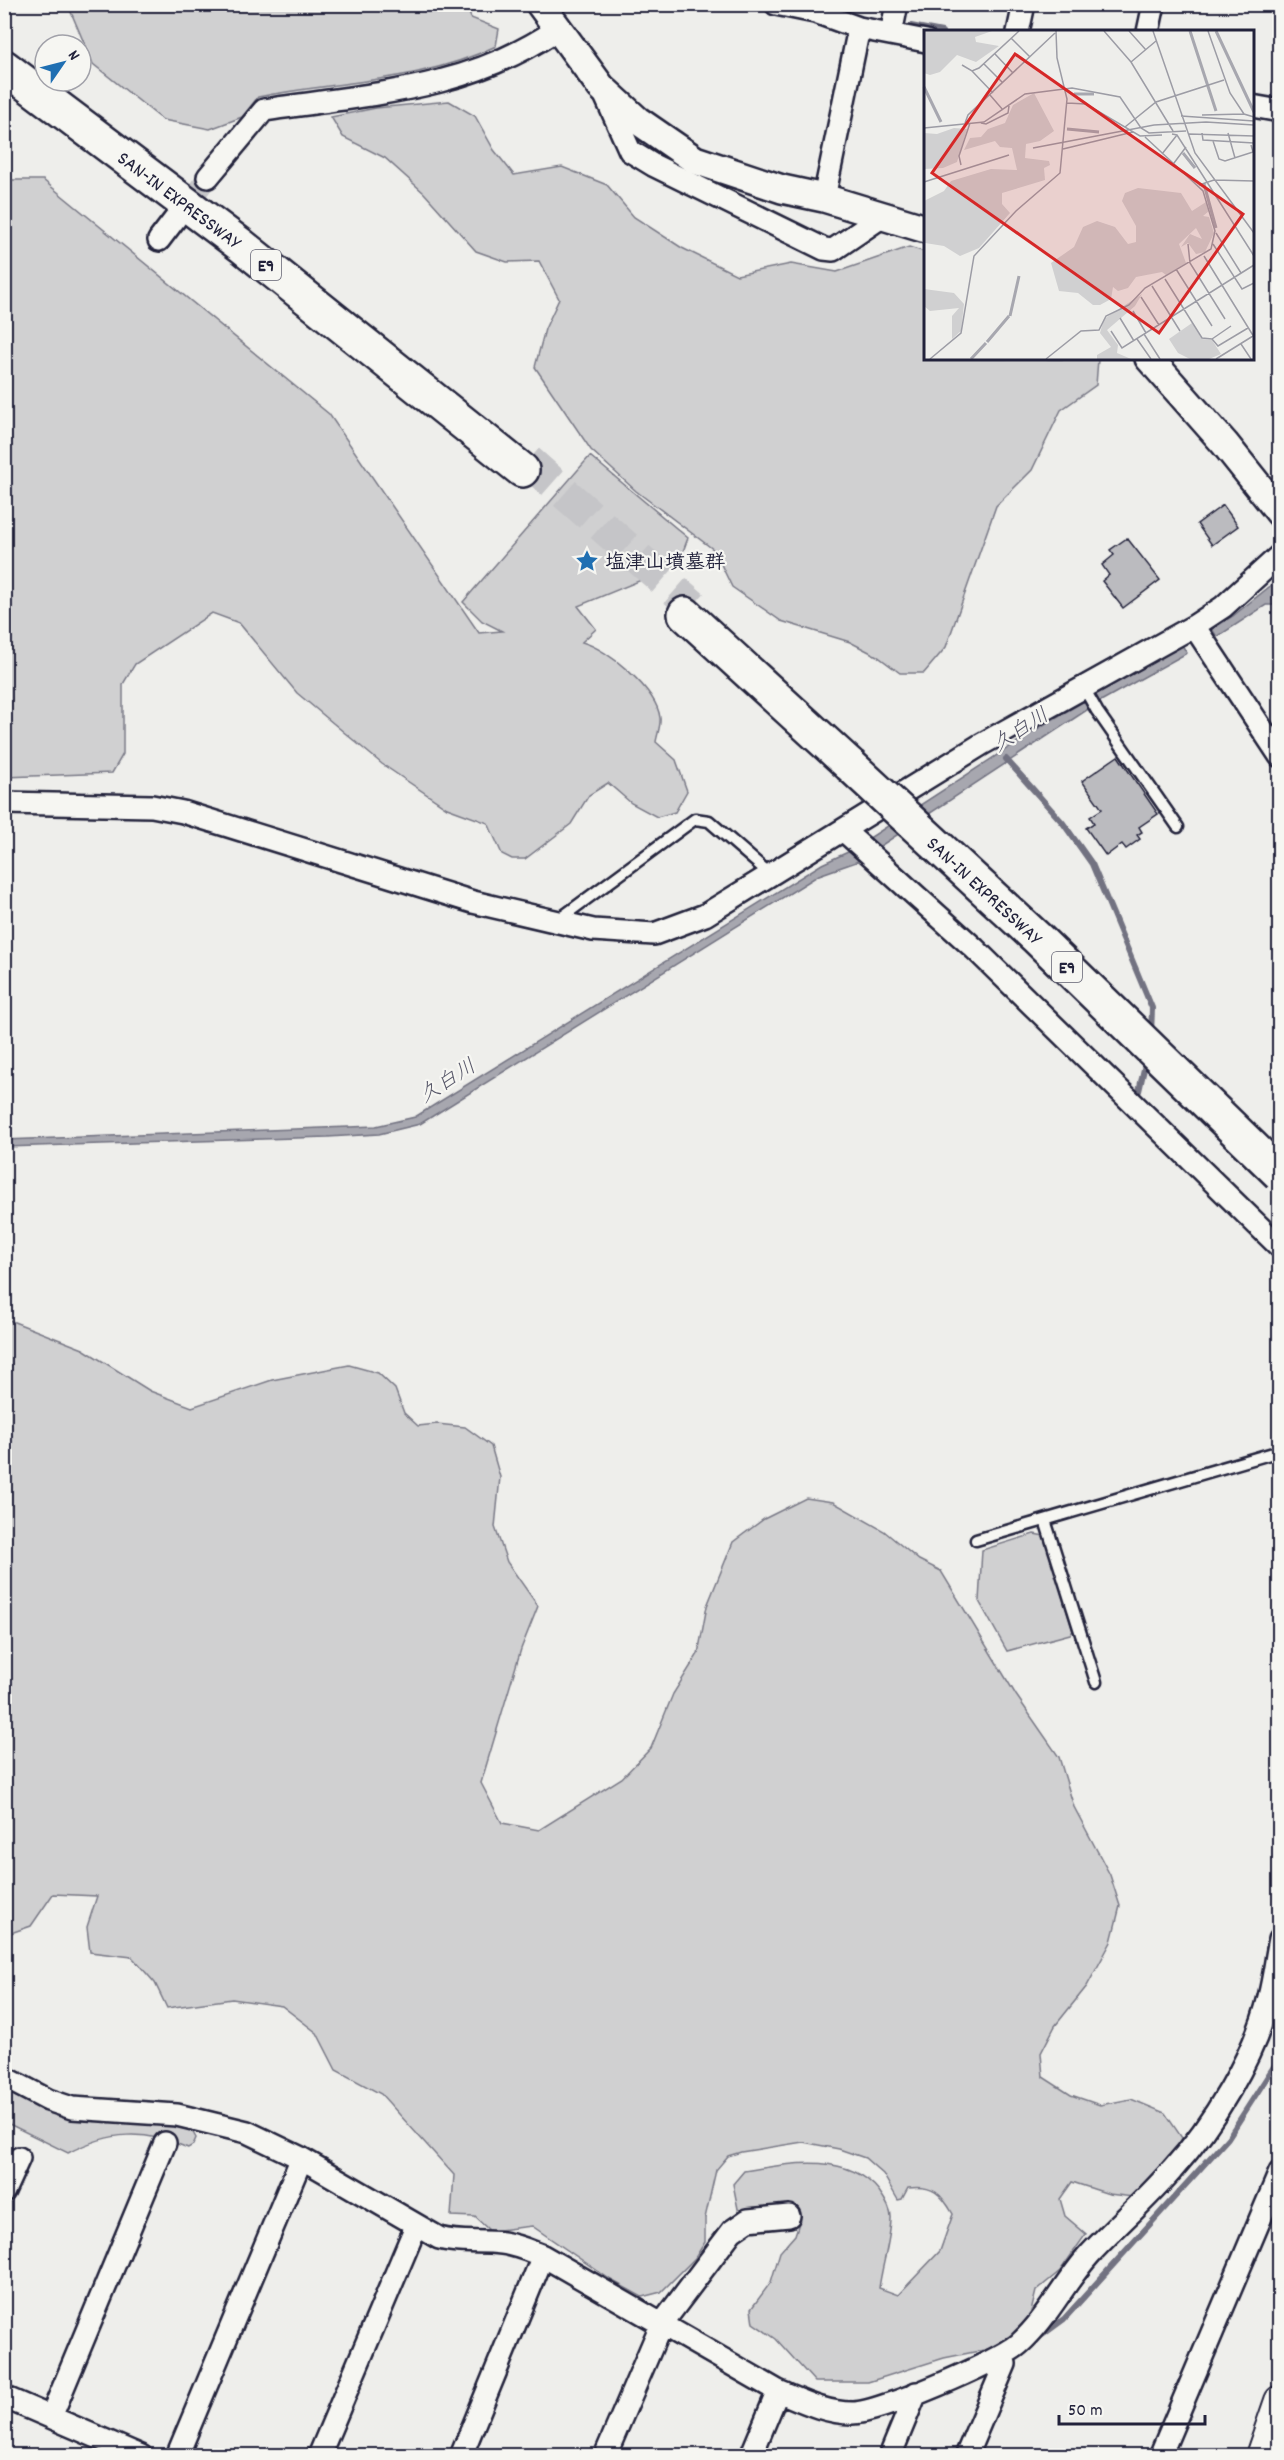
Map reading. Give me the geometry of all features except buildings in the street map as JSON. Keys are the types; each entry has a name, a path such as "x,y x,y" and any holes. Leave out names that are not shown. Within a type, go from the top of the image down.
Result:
{"highway":[{"path":"4,46 33,69"},
{"name":"SAN-IN EXPRESSWAY","path":"4,67 33,89"},
{"name":"SAN-IN EXPRESSWAY","path":"39,93 242,246 525,466 249,236 64,93"},
{"name":"SAN-IN EXPRESSWAY","path":"689,610 1053,939 1280,1158"},
{"name":"SAN-IN EXPRESSWAY","path":"853,760 1280,1174"}],"main road":[{"path":"1261,2456 1280,2400"}],"street":[{"path":"540,4 556,30 601,87 637,120 695,160 782,189 824,198 924,228"},
{"path":"776,4 815,12 859,28 924,41"},
{"path":"891,34 897,4"},
{"path":"1018,30 1024,4"},
{"path":"1148,30 1154,4"},
{"path":"824,198 859,28"},
{"path":"208,177 264,110 421,87 460,78 541,40 556,30"},
{"path":"601,87 630,151 653,165 824,249 833,250 883,216"},
{"path":"1254,106 1280,111"},
{"path":"159,240 175,219"},
{"path":"1151,360 1225,444 1280,513"},
{"path":"4,803 152,806 183,812 473,902 593,930 654,934 705,915 772,876 982,744 1086,690 1194,626 1223,607 1280,555"},
{"path":"1194,626 1280,756"},
{"path":"843,830 975,949 1280,1246"},
{"path":"4,2077 48,2100 72,2108 177,2115 247,2132 301,2158 439,2238 454,2242 499,2242 519,2246 543,2256 778,2391 814,2406 853,2414 866,2412 916,2393 1003,2356 1019,2344 1088,2257 1173,2170 1207,2124 1248,2055 1274,2001 1280,1939"},
{"path":"51,2417 165,2143"},
{"path":"4,2191 19,2158"},
{"path":"177,2456 298,2167"},
{"path":"1160,2456 1280,2172"},
{"path":"606,2456 661,2325 732,2231 748,2220 789,2216"},
{"path":"319,2456 416,2226"},
{"path":"461,2456 543,2256"},
{"path":"966,2456 1005,2364 1003,2356"},
{"path":"751,2456 778,2391"},
{"path":"890,2456 916,2393"},
{"path":"4,2397 141,2456"}],"lane":[{"path":"1086,690 1097,711 1178,827"},
{"path":"558,920 695,819 709,821 772,876"},
{"path":"976,1540 1280,1451"},
{"path":"1045,1520 1096,1682"}],"shaded area":[{"path":"68,5 466,5 471,18 499,29 496,46 468,58 409,74 258,97 242,117 210,129 163,120 93,64 93,33 80,33"},
{"path":"449,101 475,116 494,150 514,175 562,167 607,185 634,217 682,248 737,275 791,264 837,272 909,247 924,252 924,360 1098,360 1096,385 1061,410 1032,470 996,506 946,647 924,673 900,673 877,656 850,642 781,621 732,587 714,550 636,491 591,450 535,367 545,329 559,299 539,261 507,262 476,251 424,193 385,158 343,137 331,117 376,108"},
{"path":"5,180 43,180 329,414 479,633 502,631 482,621 463,602 590,456 688,538 678,565 578,606 596,629 582,642 605,653 630,672 641,683 657,707 660,721 656,742 676,760 687,791 675,812 657,817 631,803 608,783 589,795 571,824 525,859 512,859 502,854 488,823 447,808 382,764 297,693 239,623 212,613 135,664 123,684 123,754 112,773 5,777"},
{"path":"1279,579 1279,605 1266,605 1217,637 1212,629 1233,616"},
{"path":"1182,645 1187,653 1099,702 856,862 819,875 420,1124 379,1134 328,1137 5,1147 4,1140 376,1126 415,1117 822,864 848,852 1048,722"},
{"path":"4,1318 83,1349 150,1391 192,1407 272,1380 349,1365 378,1373 395,1389 404,1413 418,1426 437,1424 465,1427 491,1446 500,1477 495,1527 507,1562 538,1606 521,1649 481,1783 502,1823 539,1830 622,1778 651,1748 673,1694 698,1654 707,1606 733,1542 764,1519 806,1498 833,1502 884,1531 919,1560 941,1571 1016,1695 1059,1757 1074,1807 1110,1875 1120,1906 1111,1942 1087,1986 1055,2026 1041,2053 1043,2077 1071,2095 1100,2105 1131,2099 1165,2113 1182,2138 1165,2168 1133,2197 1109,2194 1072,2182 1060,2199 1065,2216 1086,2234 1060,2271 1036,2291 1028,2324 994,2348 944,2358 868,2382 815,2382 776,2339 753,2323 751,2309 771,2282 780,2252 795,2235 799,2223 795,2209 773,2206 754,2213 739,2214 733,2184 744,2171 816,2163 834,2165 866,2178 881,2194 891,2216 879,2288 898,2295 940,2251 953,2214 935,2192 924,2188 908,2188 902,2199 898,2200 883,2174 865,2158 839,2149 803,2142 728,2156 716,2170 705,2218 705,2242 695,2258 661,2292 642,2297 611,2280 532,2226 490,2231 475,2217 451,2216 454,2175 381,2094 336,2070 317,2033 282,2006 232,1999 167,2008 155,1983 132,1957 90,1952 87,1927 97,1896 53,1894 31,1926 5,1935"},
{"path":"1034,1534 1044,1536 1073,1631 1070,1634 1007,1651 979,1601 982,1550"},
{"path":"5,2085 173,2121 191,2129 196,2138 193,2145 188,2148 157,2138 127,2135 98,2140 68,2153 5,2122"}],"waterway":[{"path":"911,26 932,30"},
{"name":"久白川","path":"1006,759 1063,823 1092,864 1152,1008 1151,1035"},
{"path":"1139,1091 1146,1060"},
{"path":"1034,2341 1064,2319 1228,2138 1280,2057"}],"tunnel":[{"path":"179,215 208,177"},
{"path":"528,461 693,606"}],"place":[{"name":"塩津山墳墓群","path":"587,561"}]}
